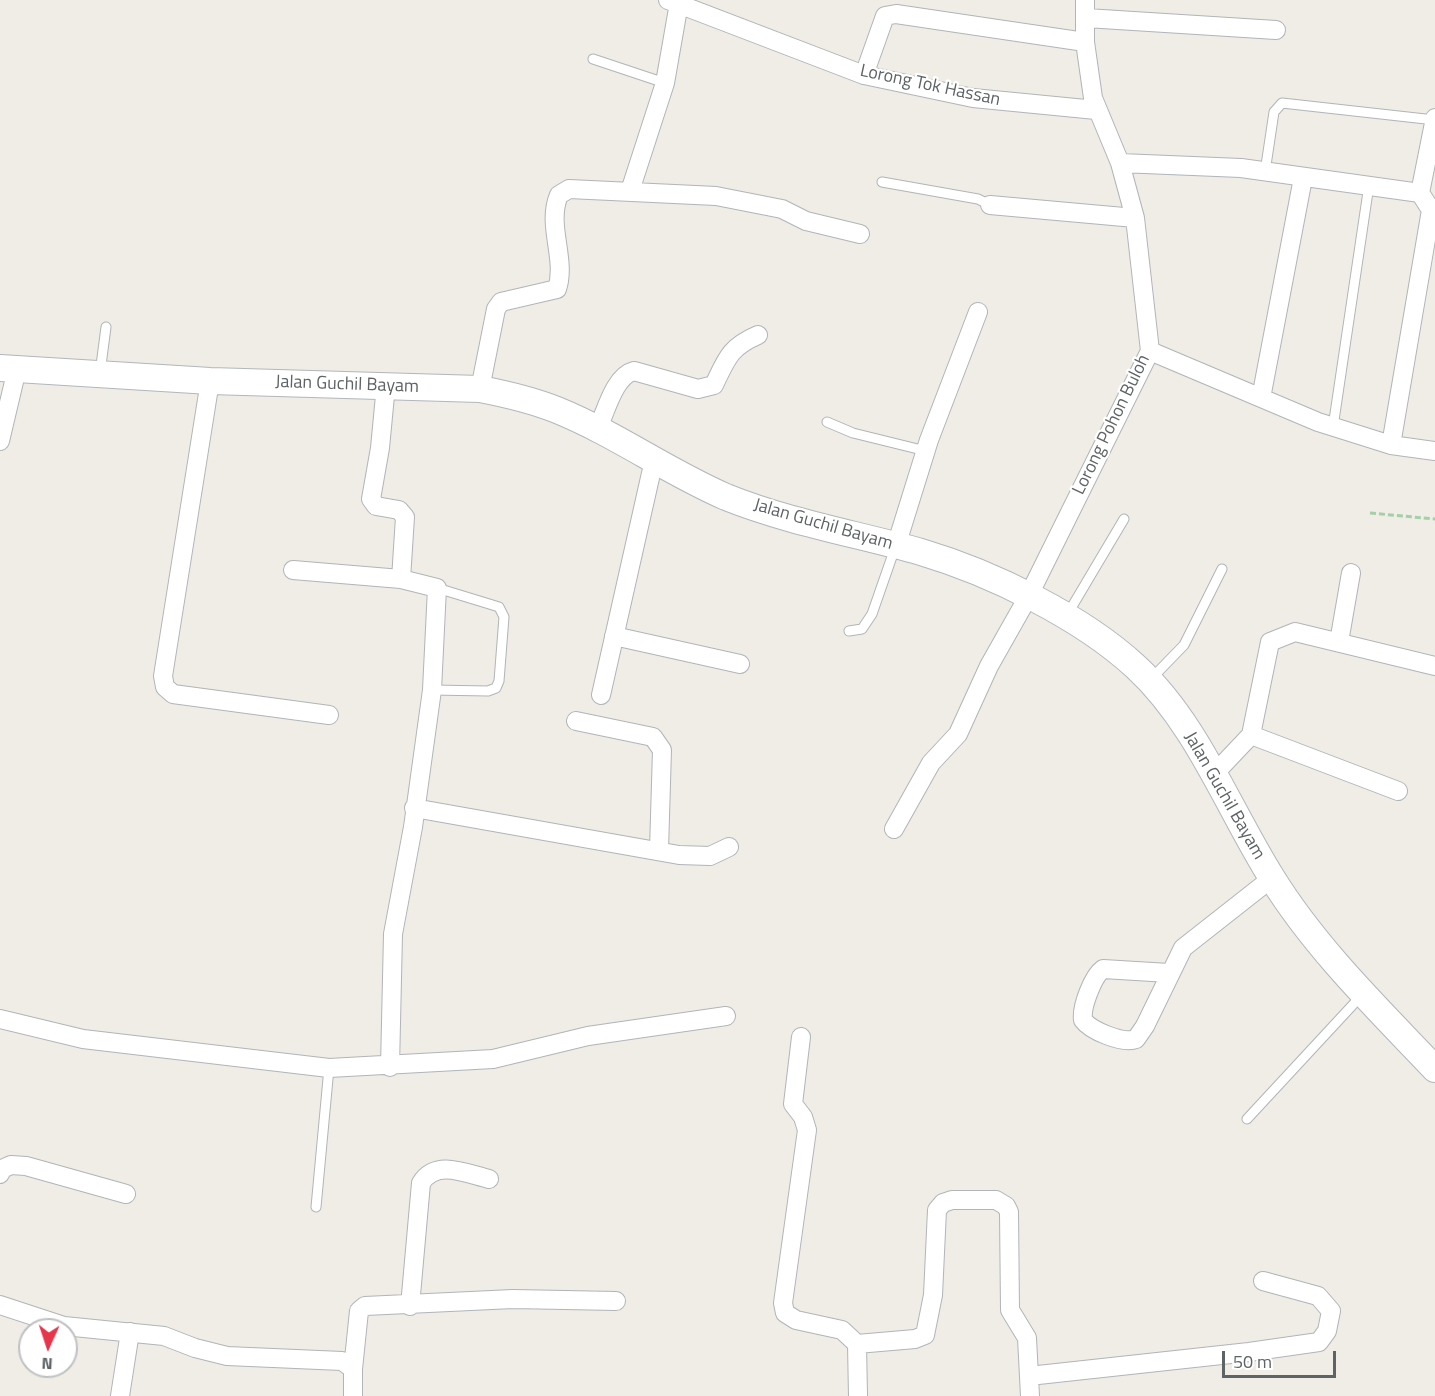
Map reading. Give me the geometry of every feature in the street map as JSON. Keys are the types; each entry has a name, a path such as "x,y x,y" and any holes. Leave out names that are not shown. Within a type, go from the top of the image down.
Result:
{"main road":[{"name":"Jalan Guchil Bayam","path":"9,368 210,381 480,389 523,398 559,410 726,497 801,521 896,546 972,571 1028,597 1107,644 1148,680 1175,714 1214,774 1272,878 1314,935 1363,993 1435,1070"}],"street":[{"name":"Lorong Tok Hassan","path":"677,1 864,75 973,98 1096,110"},
{"path":"630,190 665,83 677,1"},
{"path":"1085,9 1276,30"},
{"name":"Lorong Pohon Buloh","path":"894,829 936,755 958,734 989,666 1028,597 1150,351 1135,218 1120,163 1096,110 1084,42 1085,9"},
{"path":"864,75 885,15 896,14 1084,42"},
{"path":"1420,193 1435,119"},
{"path":"1120,163 1241,168 1420,193 1433,210 1391,445"},
{"path":"1262,398 1304,178"},
{"path":"480,389 496,309 501,302 557,290 561,279 554,215 559,195 568,189 630,190 716,196 782,209 806,221 860,234"},
{"path":"990,205 1135,218"},
{"path":"896,546 926,451 978,312"},
{"path":"597,430 620,380 627,373 634,371 698,389 714,385 730,352 739,343 758,335"},
{"path":"1150,351 1333,427 1391,445 1435,451"},
{"path":"0,441 9,368"},
{"path":"210,381 163,676 165,687 173,694 329,716"},
{"path":"386,385 381,448 371,499 376,507 399,510 405,517 401,579"},
{"path":"601,694 654,460"},
{"path":"293,570 401,579 437,588 432,690 393,934 390,1066"},
{"path":"1339,642 1351,573"},
{"path":"1214,774 1251,735 1270,642 1295,632 1435,666"},
{"path":"614,636 740,664"},
{"path":"576,721 653,737 659,743 662,750 658,850"},
{"path":"1251,735 1398,791"},
{"path":"414,808 679,855 710,856 729,847"},
{"path":"1169,974 1103,969 1097,975 1083,1012 1083,1020 1103,1033 1127,1040 1136,1039 1145,1026 1183,948 1272,878"},
{"path":"0,1019 89,1040 329,1068 493,1059 588,1036 726,1016"},
{"path":"801,1037 793,1104 804,1117 807,1130 783,1303 785,1313 796,1320 842,1330 857,1344 858,1396"},
{"path":"0,1174 2,1169 11,1166 26,1166 126,1194"},
{"path":"410,1306 421,1183 428,1172 437,1169 453,1170 489,1179"},
{"path":"857,1344 915,1340 925,1335 933,1295 937,1210 943,1203 952,1200 996,1200 1006,1206 1009,1212 1010,1310 1028,1338 1030,1396"},
{"path":"1029,1376 1250,1352 1319,1342 1327,1331 1331,1311 1318,1296 1263,1281"},
{"path":"353,1396 353,1369 359,1311 374,1305 410,1306 513,1299 616,1301"},
{"path":"0,1305 64,1326 164,1336 195,1348 227,1356 327,1359 342,1361 353,1369"},
{"path":"120,1396 129,1332"}],"lane":[{"path":"593,59 665,83"},
{"path":"1265,172 1274,112 1282,103 1435,119"},
{"path":"882,182 978,199 990,205"},
{"path":"1333,427 1369,185"},
{"path":"100,375 106,327"},
{"path":"827,422 853,433 926,451"},
{"path":"1065,617 1124,519"},
{"path":"849,631 862,629 872,614 896,546"},
{"path":"1148,680 1184,645 1222,569"},
{"path":"432,690 488,691 496,688 499,681 504,617 499,607 437,588"},
{"path":"1246,1119 1363,993"},
{"path":"316,1207 329,1068"}],"path":[{"path":"1370,513 1435,519"}]}
